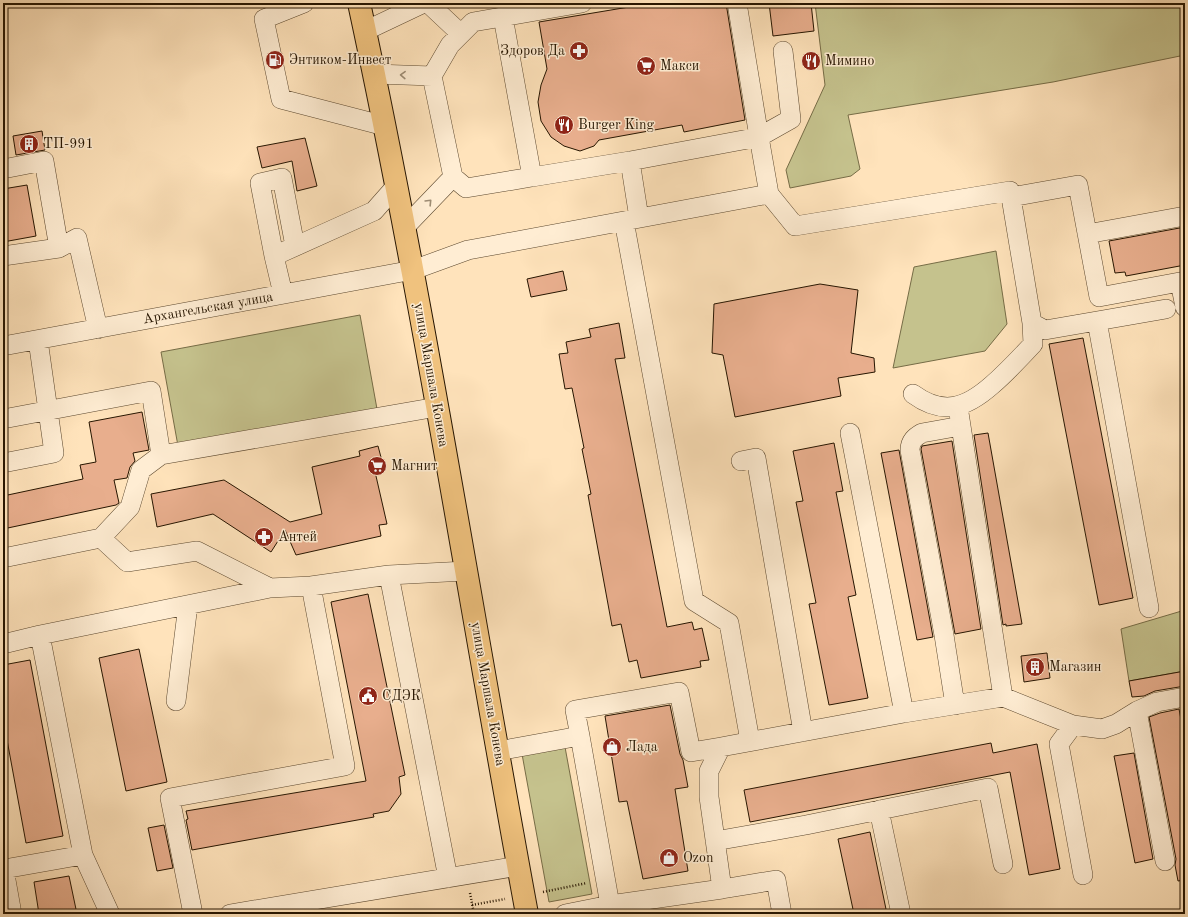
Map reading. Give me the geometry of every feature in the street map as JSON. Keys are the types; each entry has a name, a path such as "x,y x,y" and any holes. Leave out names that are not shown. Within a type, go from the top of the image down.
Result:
{"main road":[{"name":"улица Маршала Конева","path":"360,3 386,126 413,270 436,407 527,914"}],"street":[{"path":"304,3 264,19 281,99 386,126"},
{"path":"366,31 424,3"},
{"path":"428,3 461,34"},
{"path":"582,3 473,22 450,45 432,76 453,177 466,188 630,161 759,137 791,119 783,51"},
{"path":"737,3 769,194 795,226 1010,191 1032,323 1033,344 1007,372 982,395 971,402 943,408 922,401 913,394"},
{"path":"503,17 532,177"},
{"path":"374,74 432,76"},
{"path":"3,169 44,161 59,248"},
{"path":"630,161 632,220 694,601 729,623 750,741"},
{"path":"405,227 453,177"},
{"path":"283,294 260,183 282,178 295,246"},
{"path":"274,256 374,211 397,185"},
{"path":"1011,197 1078,185 1099,297 1183,281 1185,307"},
{"name":"Архангельская улица","path":"3,346 413,270 468,250 769,194"},
{"path":"1087,234 1185,216"},
{"path":"3,256 59,248 77,238 98,329"},
{"path":"1032,323 1045,330 1166,309"},
{"path":"1097,321 1148,608"},
{"path":"3,463 54,453 38,340"},
{"path":"3,419 151,391 161,455"},
{"path":"958,406 1004,697"},
{"path":"3,558 101,538 130,507 141,470 161,455 436,407"},
{"path":"955,705 944,635 910,450 911,443 917,436 961,426"},
{"path":"850,433 904,713"},
{"path":"741,461 756,458 803,732"},
{"path":"101,538 126,562 197,551 270,588"},
{"path":"3,644 40,635 270,588 311,586 389,575 466,571"},
{"path":"389,575 448,878"},
{"path":"193,914 170,798 345,766 311,586"},
{"path":"176,701 188,605"},
{"path":"40,635 83,855 110,914"},
{"path":"610,905 575,710 679,692 691,752 709,771"},
{"path":"691,752 904,713 1004,697 1073,725 1102,729 1116,724 1136,711 1157,702 1185,697"},
{"path":"1136,711 1165,860"},
{"path":"1073,725 1059,744 1083,876"},
{"path":"498,751 580,736"},
{"path":"721,747 709,771 709,797 722,889"},
{"path":"715,841 988,788 1003,864"},
{"path":"879,810 901,914"},
{"path":"12,914 3,867 83,855"},
{"path":"230,914 519,866"},
{"path":"565,914 610,905 776,880 782,914"}],"shaded area":[{"path":"815,3 1185,3 1185,55 1053,82 848,115 860,169 851,176 790,188 786,170 825,85"},
{"path":"996,251 1007,324 985,351 893,368 914,267"},
{"path":"360,315 377,409 178,446 161,352"},
{"path":"1185,610 1185,671 1129,681 1121,629"},
{"path":"565,747 592,894 549,902 522,754"}],"building":[{"path":"653,3 726,3 745,120 684,132 682,125 599,140 594,146 580,151 564,146 551,137 541,121 538,102 541,85 547,69 539,22"},
{"name":"Мимино","path":"769,3 811,3 814,31 773,36"},
{"name":"ТП-991","path":"42,131 45,150 16,155 13,136"},
{"path":"305,138 317,186 297,191 292,161 262,168 257,147"},
{"path":"27,185 36,236 3,242 3,189"},
{"path":"1185,227 1185,265 1126,276 1125,272 1115,273 1109,241"},
{"path":"563,271 567,290 531,297 527,279"},
{"path":"820,284 858,290 851,353 874,358 875,372 838,378 841,396 735,417 723,355 712,353 714,304"},
{"path":"619,323 625,358 615,359 667,627 692,622 694,630 702,628 709,660 700,661 701,667 641,678 637,660 629,662 621,624 612,626 588,495 591,494 582,449 584,448 572,388 565,389 559,354 568,353 566,342 591,337 589,329"},
{"path":"1083,338 1133,598 1099,605 1049,344"},
{"path":"142,412 149,450 133,453 135,461 130,467 127,478 114,480 119,503 116,505 3,529 3,496 83,479 80,465 96,462 89,422"},
{"path":"988,433 1022,624 1003,625 974,435"},
{"path":"952,441 981,629 955,634 921,449 922,446"},
{"path":"834,443 843,491 836,492 856,595 848,597 868,698 829,705 809,604 816,603 796,502 803,501 793,451"},
{"path":"378,446 382,461 373,463 387,524 379,525 381,536 296,555 285,530 271,552 213,514 157,527 151,494 224,480 290,522 322,514 312,467 360,456 359,451"},
{"path":"899,450 933,637 917,640 881,453"},
{"path":"368,594 405,775 399,777 401,794 389,811 373,814 374,817 192,850 186,820 188,819 186,811 366,781 331,602"},
{"path":"139,649 167,782 126,791 99,658"},
{"name":"Магазин","path":"1047,653 1050,678 1024,682 1021,656"},
{"path":"30,660 63,836 26,843 3,718 3,665"},
{"path":"1185,671 1185,686 1155,691 1144,696 1132,697 1129,681"},
{"path":"670,705 688,787 675,789 688,871 643,879 627,801 619,802 605,716"},
{"path":"1179,709 1185,741 1185,880 1178,881 1175,865 1176,859 1149,717"},
{"path":"991,743 993,753 1037,744 1060,869 1029,875 1010,772 750,822 744,790"},
{"path":"1134,753 1153,859 1135,863 1114,756"},
{"path":"164,825 173,868 157,871 148,828"},
{"path":"870,832 887,914 854,914 838,839"},
{"path":"69,876 77,914 39,914 34,882"}],"place":[{"name":"Здоров Да","path":"579,51"},
{"name":"Энтиком-Инвест","path":"275,60"},
{"name":"Мимино","path":"811,61"},
{"name":"Макси","path":"646,66"},
{"name":"Burger King","path":"564,125"},
{"name":"ТП-991","path":"29,144"},
{"name":"Магнит","path":"377,466"},
{"name":"Антей","path":"264,537"},
{"name":"Магазин","path":"1035,667"},
{"name":"СДЭК","path":"368,696"},
{"name":"Лада","path":"612,747"},
{"name":"Ozon","path":"669,858"}]}
